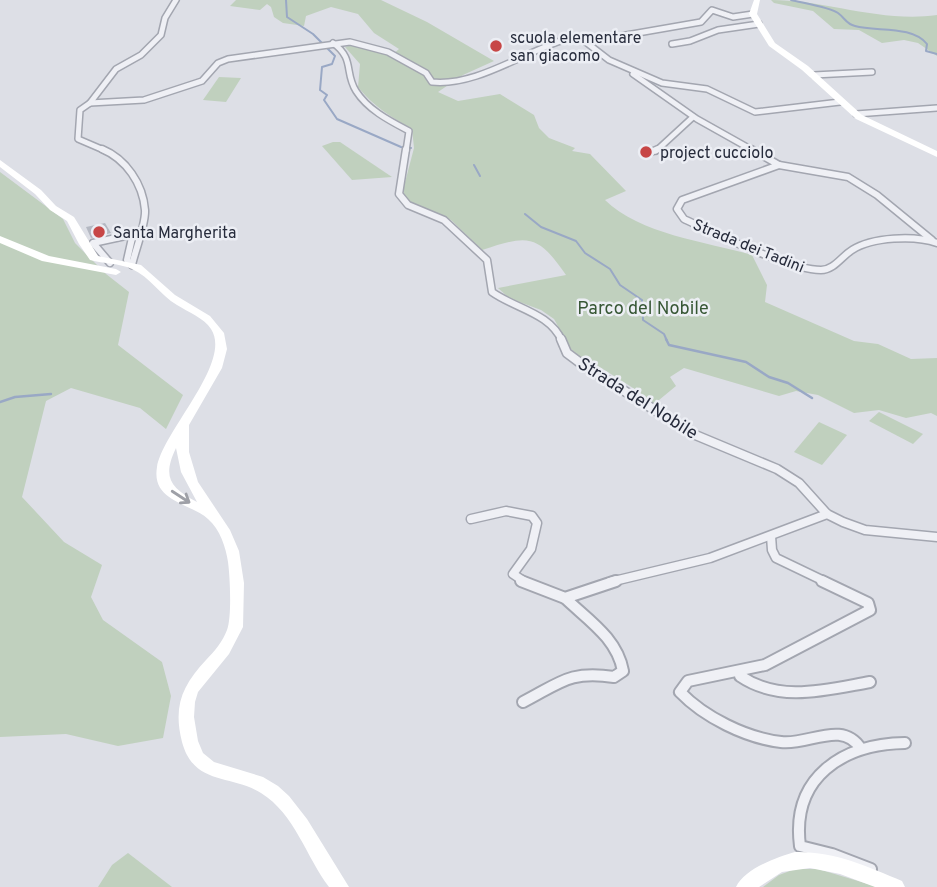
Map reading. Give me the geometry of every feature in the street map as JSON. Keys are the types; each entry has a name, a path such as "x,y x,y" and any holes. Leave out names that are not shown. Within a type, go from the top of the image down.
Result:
{"street":[{"path":"0,239 46,259 117,272 127,270 132,265 145,211 132,171 111,153 78,139 80,110 90,103 116,69 141,55 161,35 165,18 176,0"},
{"path":"757,0 753,14 772,44 814,75 856,114 871,124 937,155"},
{"path":"586,42 701,22 712,10 733,17 753,14"},
{"path":"671,44 690,41 718,30 759,24"},
{"path":"90,103 145,100 202,81 218,63 228,59 328,44 361,44 388,52 424,72 432,82 440,85 578,36 610,61 664,83 707,89 755,112 840,102"},
{"name":"Strada del Nobile","path":"328,44 349,58 355,90 372,109 409,131 399,194 408,205 444,220 487,260 492,292 507,303 550,322 556,328 567,353 693,434 777,469 799,483 827,514 865,530 937,537"},
{"name":"Strada dei Tadini","path":"610,61 667,96 693,117 779,165 848,177 877,195 934,241"},
{"path":"814,75 873,72"},
{"path":"856,114 937,108"},
{"path":"649,153 656,151 693,117"},
{"path":"0,163 38,192 53,208 71,219 94,258 132,265"},
{"name":"Strada dei Tadini","path":"779,165 689,197 678,204 678,213 692,223 812,270 829,270 860,245 934,241"},
{"path":"110,263 93,243 130,234 132,238 127,260 168,296 212,323 222,339 218,364 183,425 167,457 164,470 165,485 212,514"},
{"path":"183,425 183,466 228,539 236,570 236,627 227,646 187,695 186,723 191,746 198,760 206,766 262,783 276,794 305,829 326,868 340,887"},
{"path":"471,519 506,511 532,516 537,523 531,549 513,574 517,579 565,598 610,641 622,659 624,671 614,677 588,673 573,676 523,702"},
{"path":"565,598 625,578 710,558 827,514"},
{"path":"771,536 772,550 776,558 869,603 870,610 765,665 688,681 680,692 693,706 760,737 785,743 845,735 857,742 860,749"},
{"path":"740,672 740,676 756,687 789,693 870,682"},
{"path":"896,887 875,871 858,863 798,844 800,808 815,778 831,764 873,744 905,743"},
{"path":"745,887 779,865 802,860 848,868 896,887"}],"green space":[{"name":"Parco del Nobile","path":"236,0 381,0 427,22 494,61 463,75 438,92 458,101 500,94 534,115 539,128 549,138 575,148 572,151 590,154 626,191 605,200 619,212 655,229 752,255 767,285 765,302 854,341 878,344 911,359 937,358 937,416 931,413 906,418 879,410 854,413 818,395 796,391 779,396 684,368 670,377 676,386 653,405 642,398 641,393 595,364 591,366 582,359 570,348 554,319 541,310 509,298 498,288 566,275 547,251 530,241 521,240 482,250 451,220 410,203 405,198 403,190 414,148 412,129 383,111 358,87 360,64 345,47 352,45 392,55 399,49 374,33 358,14 331,7 306,16 304,26 283,23 274,17 267,4 260,10 230,6"},
{"path":"771,0 812,3 895,16 937,15 937,56 918,43 904,40 882,43 859,30 834,29 813,11 774,3"},
{"path":"219,77 241,78 226,102 203,100"},
{"path":"340,142 392,177 352,180 322,146"},
{"path":"0,172 63,219 75,243 106,274 129,292 118,345 183,395 166,429 140,408 71,388 46,401 22,497 64,542 102,565 91,597 103,620 162,662 171,696 163,738 118,746 66,734 0,737"},
{"path":"879,412 923,434 913,444 869,421"},
{"path":"819,422 847,435 822,465 794,452"},
{"path":"128,853 172,887 98,887 112,865"},
{"path":"795,869 818,869 878,887 763,887 779,875"}],"building":[{"name":"Santa Margherita","path":"105,223 111,233 91,238 86,227"}],"waterway":[{"path":"286,0 287,17 313,34 335,56 332,64 322,67 320,90 327,95 324,100 337,119 401,147 411,148"},
{"path":"791,0 834,11 855,26 912,34 927,44 926,51 937,54"},
{"path":"474,165 480,176"},
{"path":"525,214 541,227 576,241 585,253 610,269 620,285 642,300 643,320 664,334 667,341"},
{"path":"667,341 669,345 746,362 769,377 788,383 812,398"},
{"path":"0,402 15,397 51,394"}],"place":[{"name":"scuola elementare san giacomo","path":"496,46"},
{"name":"project cucciolo","path":"646,152"},
{"name":"Santa Margherita","path":"99,232"}]}
